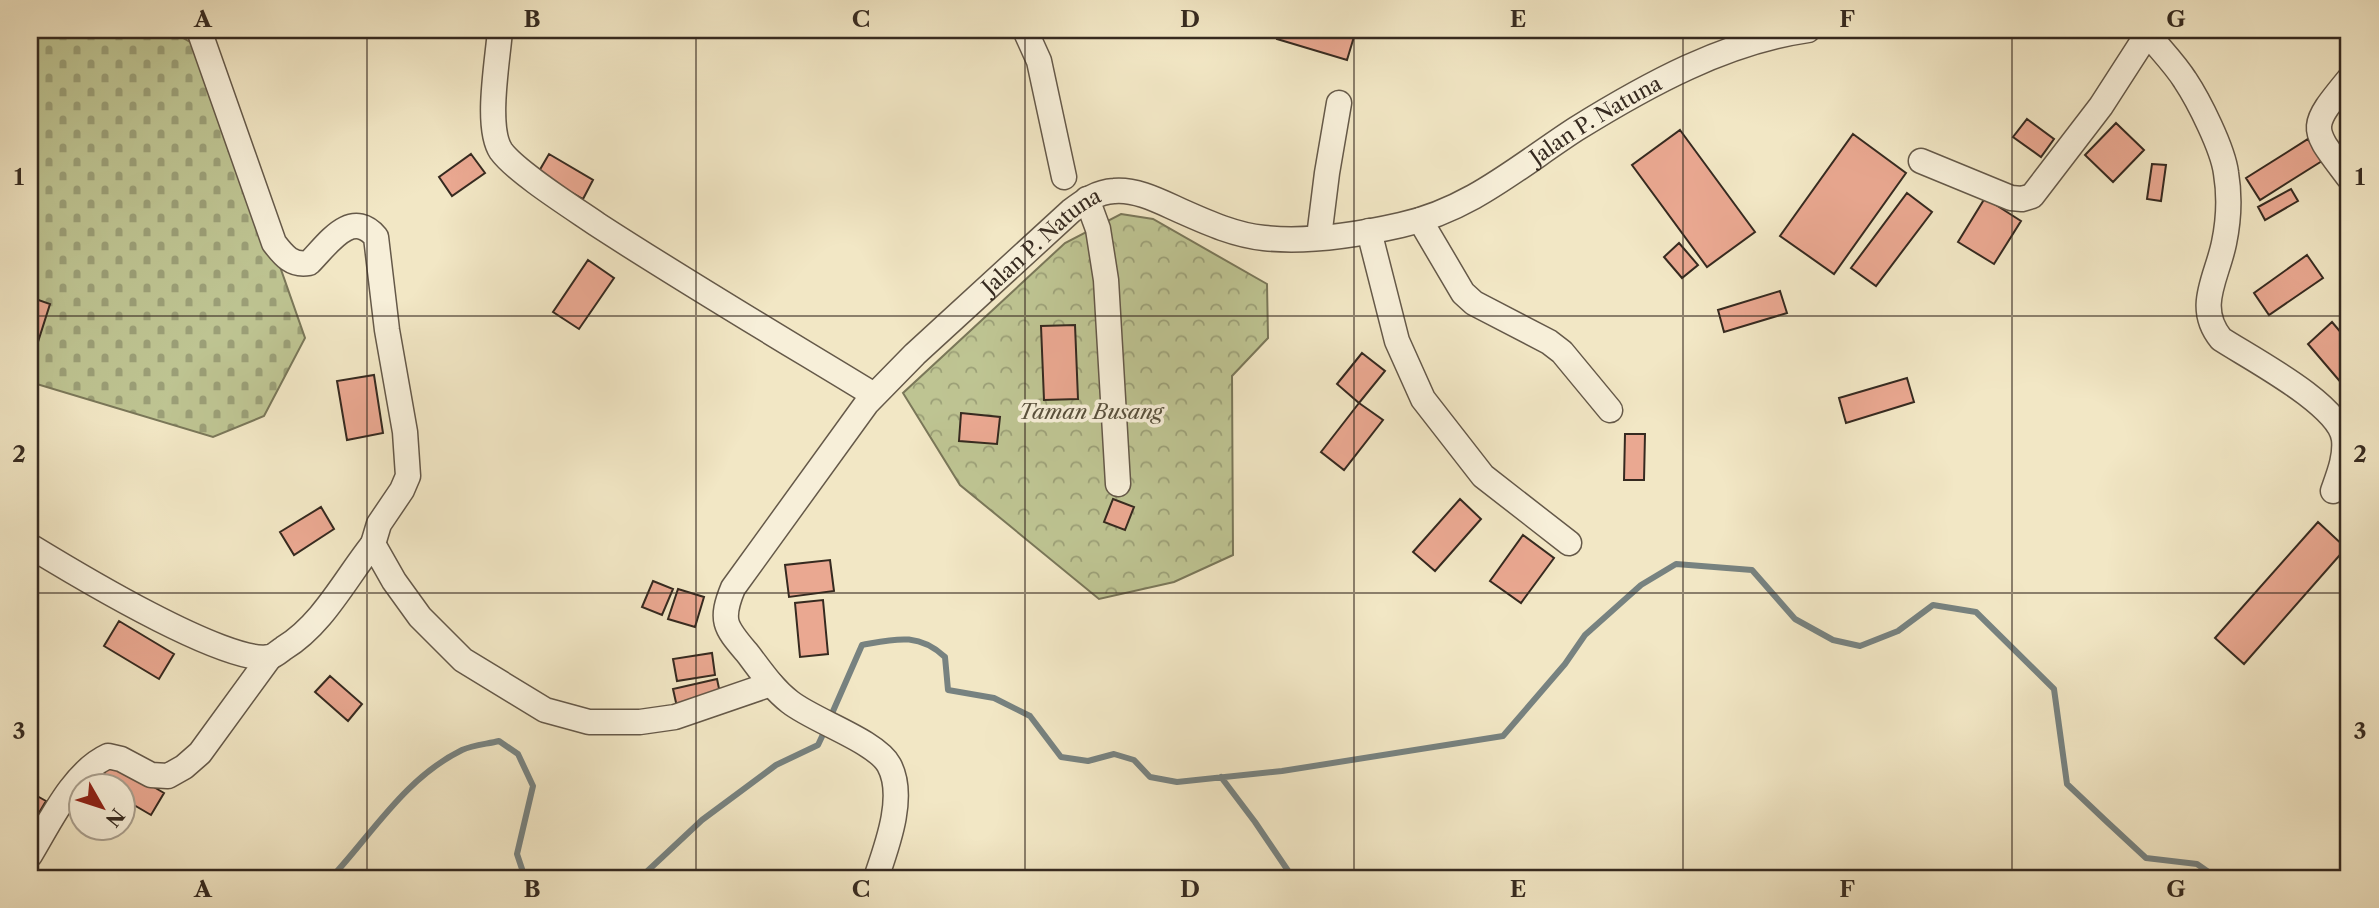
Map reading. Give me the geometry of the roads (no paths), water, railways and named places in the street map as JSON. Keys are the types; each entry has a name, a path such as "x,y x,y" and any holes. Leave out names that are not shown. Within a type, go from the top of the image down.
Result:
{"street":[{"path":"30,855 78,779 98,760 108,755 151,775 167,775 184,767 200,753 270,657 296,641 335,597 373,544 379,524 402,490 408,476 405,432 387,330 376,237 368,228 358,225 343,229 309,263 294,263 287,259 274,243 199,30"},
{"path":"500,30 492,113 495,137 507,157 578,212 682,280 874,395"},
{"path":"1025,30 1039,61 1073,195 1098,229 1105,280 1118,484"},
{"name":"Jalan P. Natuna","path":"876,878 887,846 897,791 888,764 880,753 814,718 790,702 771,684 728,629 725,616 727,603 741,577 874,395 1073,195 1129,191 1240,233 1264,238 1319,237 1368,231 1420,220 1478,195 1576,130 1686,69 1744,44 1808,30"},
{"path":"1921,161 2002,195 2022,199 2032,196 2101,106 2149,32 2185,80 2213,134 2226,170 2229,206 2224,244 2207,304 2211,327 2221,339 2323,405 2338,422 2344,437 2343,460 2333,491"},
{"path":"2349,79 2323,111 2318,127 2323,143 2349,178"},
{"path":"1319,237 1339,103"},
{"path":"1420,220 1463,293 1474,303 1549,342 1562,352 1611,410"},
{"path":"1368,231 1396,341 1423,399 1483,476 1569,542"},
{"path":"373,544 394,581 420,617 463,660 545,710 589,722 640,722 676,717 771,684"},
{"path":"30,546 100,589 165,622 248,655 270,657"}],"waterway":[{"path":"830,718 862,645 906,639 925,644 945,657 948,690 994,698 1030,716 1061,757 1088,761 1114,754 1134,760 1150,777 1177,782 1282,771 1503,736 1565,664 1585,635 1641,585 1676,564 1752,570 1795,619 1833,640 1860,646 1898,631 1933,605 1976,612 2054,689 2067,784 2146,858 2197,864 2217,878"},
{"path":"640,878 702,820 776,765 818,745 826,728"},
{"path":"331,878 390,808 423,776 462,750 499,741 518,754 533,786 517,854 525,878"},
{"path":"1221,777 1293,878"}],"park label":[{"name":"Taman Busang","path":"1091,411"}]}
